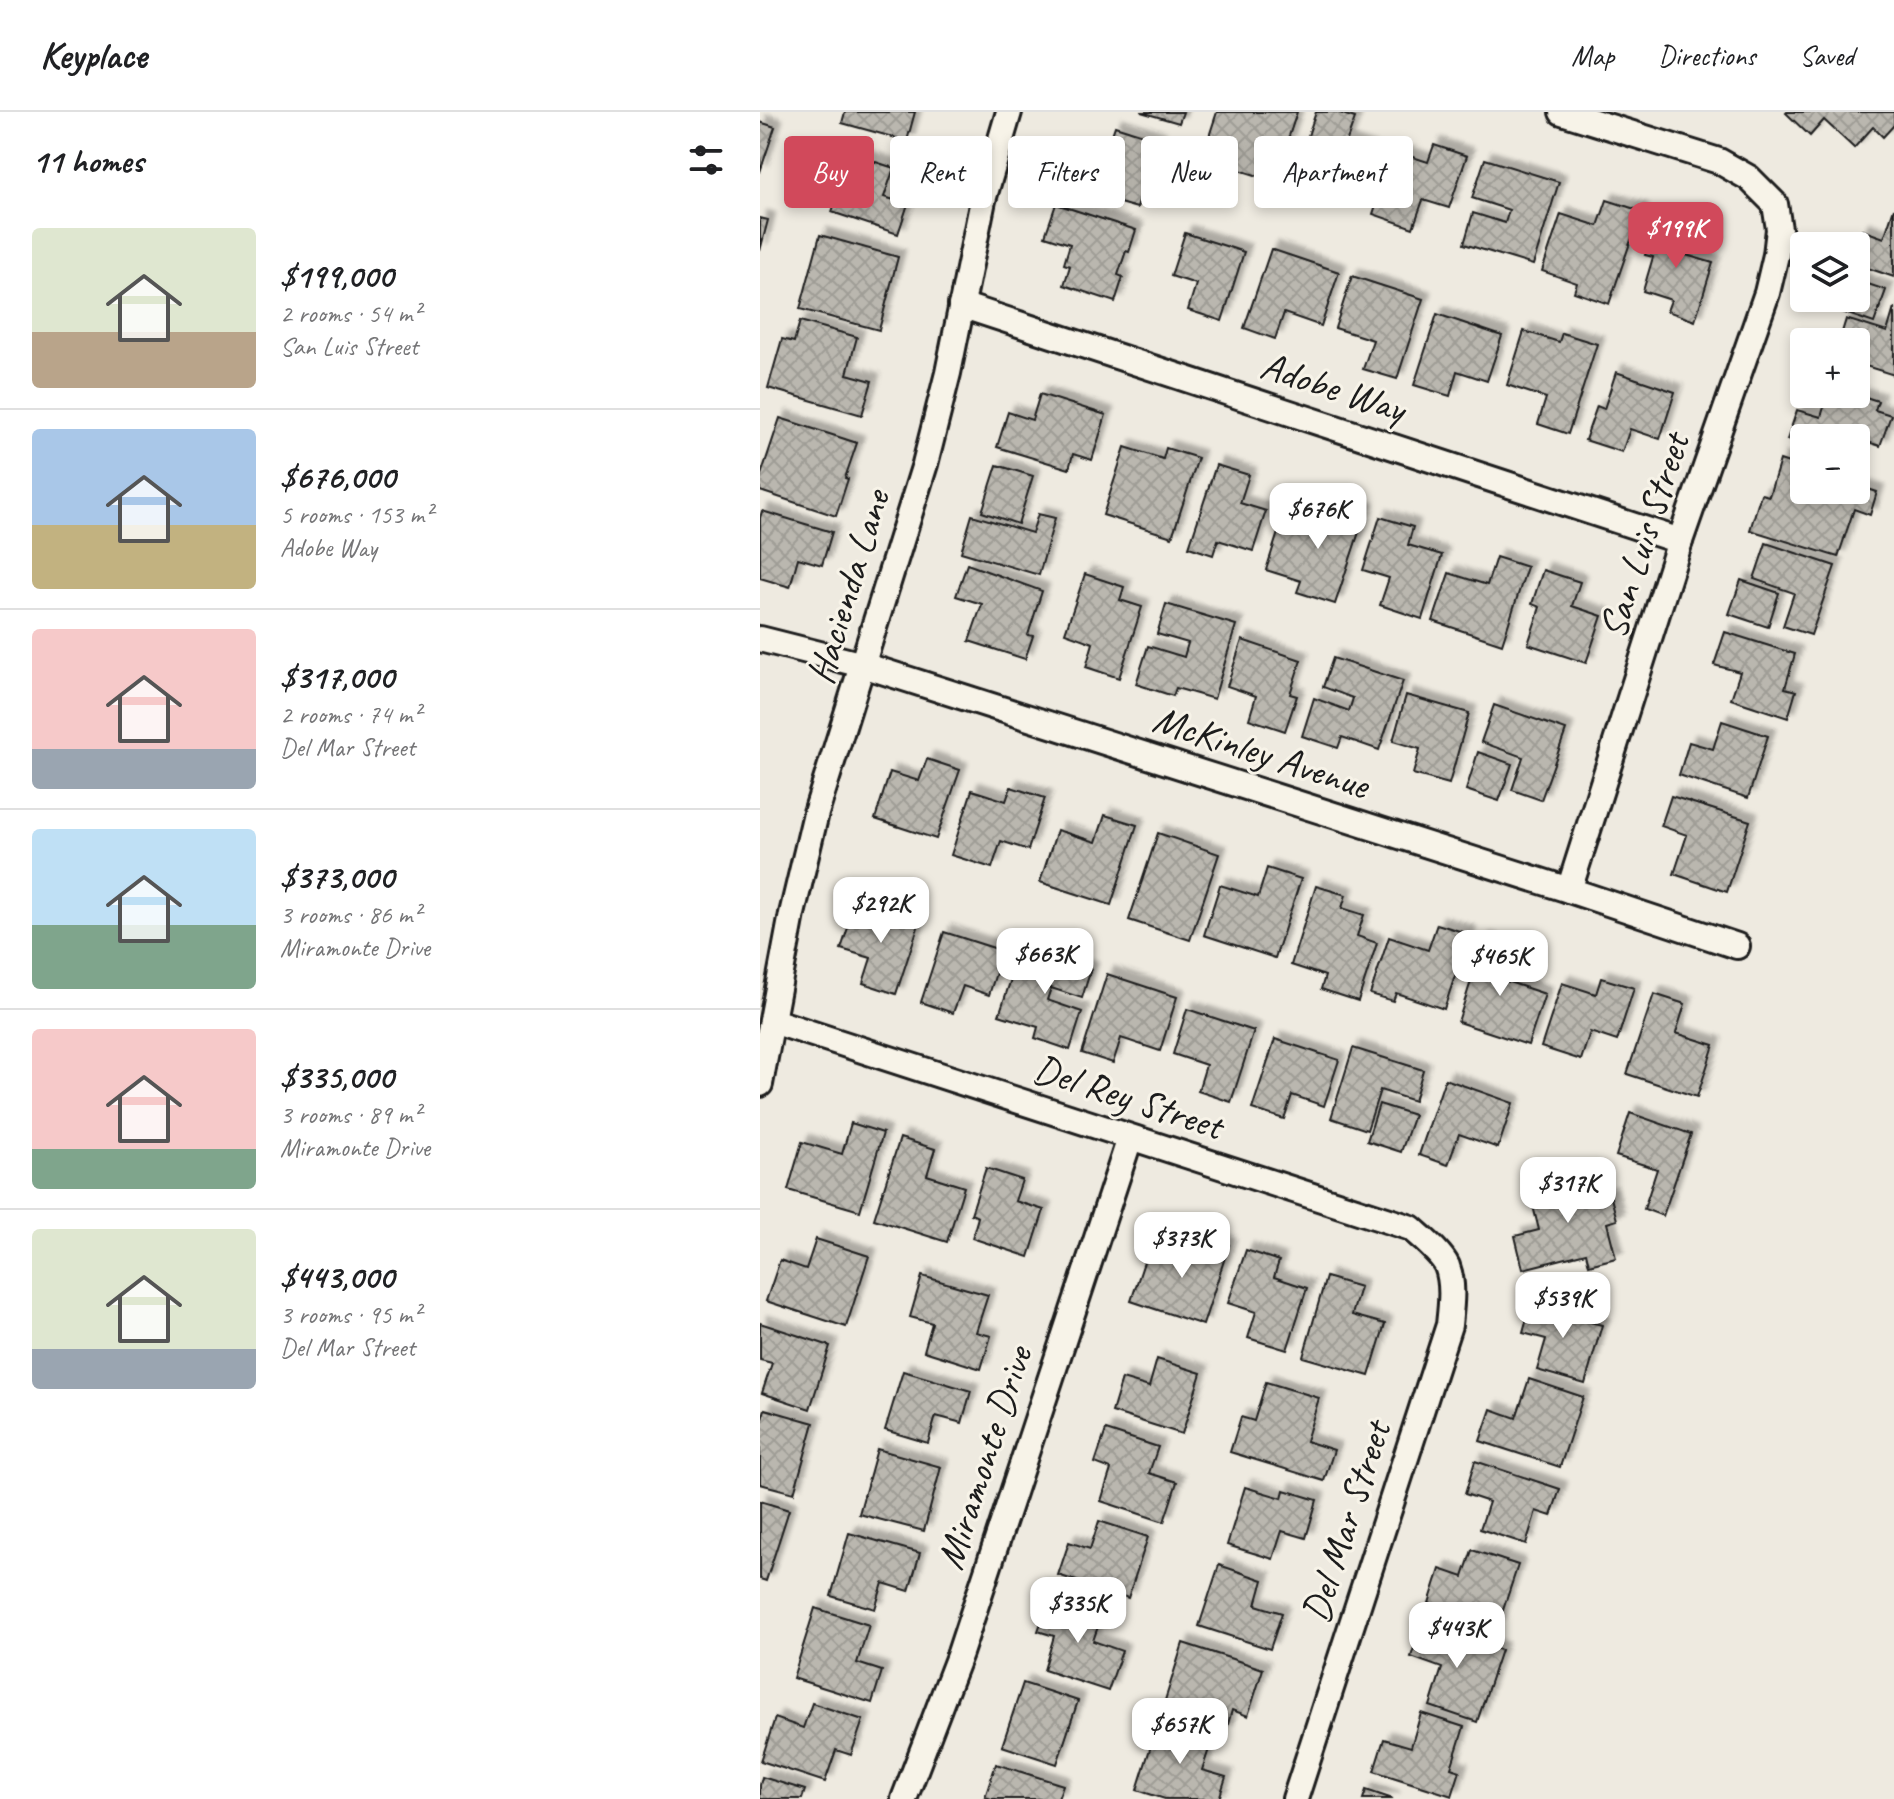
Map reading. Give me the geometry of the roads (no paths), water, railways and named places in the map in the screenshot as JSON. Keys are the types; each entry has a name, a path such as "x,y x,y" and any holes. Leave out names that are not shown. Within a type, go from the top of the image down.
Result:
{"street":[{"name":"Hacienda Lane","path":"760,1084 792,914 816,813 925,464 948,373 983,200 1009,112"},
{"name":"San Luis Street","path":"1562,112 1719,161 1749,178 1775,204 1779,229 1767,293 1680,541 1569,890"},
{"name":"Adobe Way","path":"961,305 1680,541"},
{"name":"McKinley Avenue","path":"760,639 863,665 1737,946"},
{"name":"Del Rey Street","path":"773,1021 1411,1228 1446,1265"},
{"name":"Miramonte Drive","path":"904,1799 960,1653 1130,1138"},
{"name":"Del Mar Street","path":"1295,1799 1449,1325 1452,1294 1446,1265"}]}
